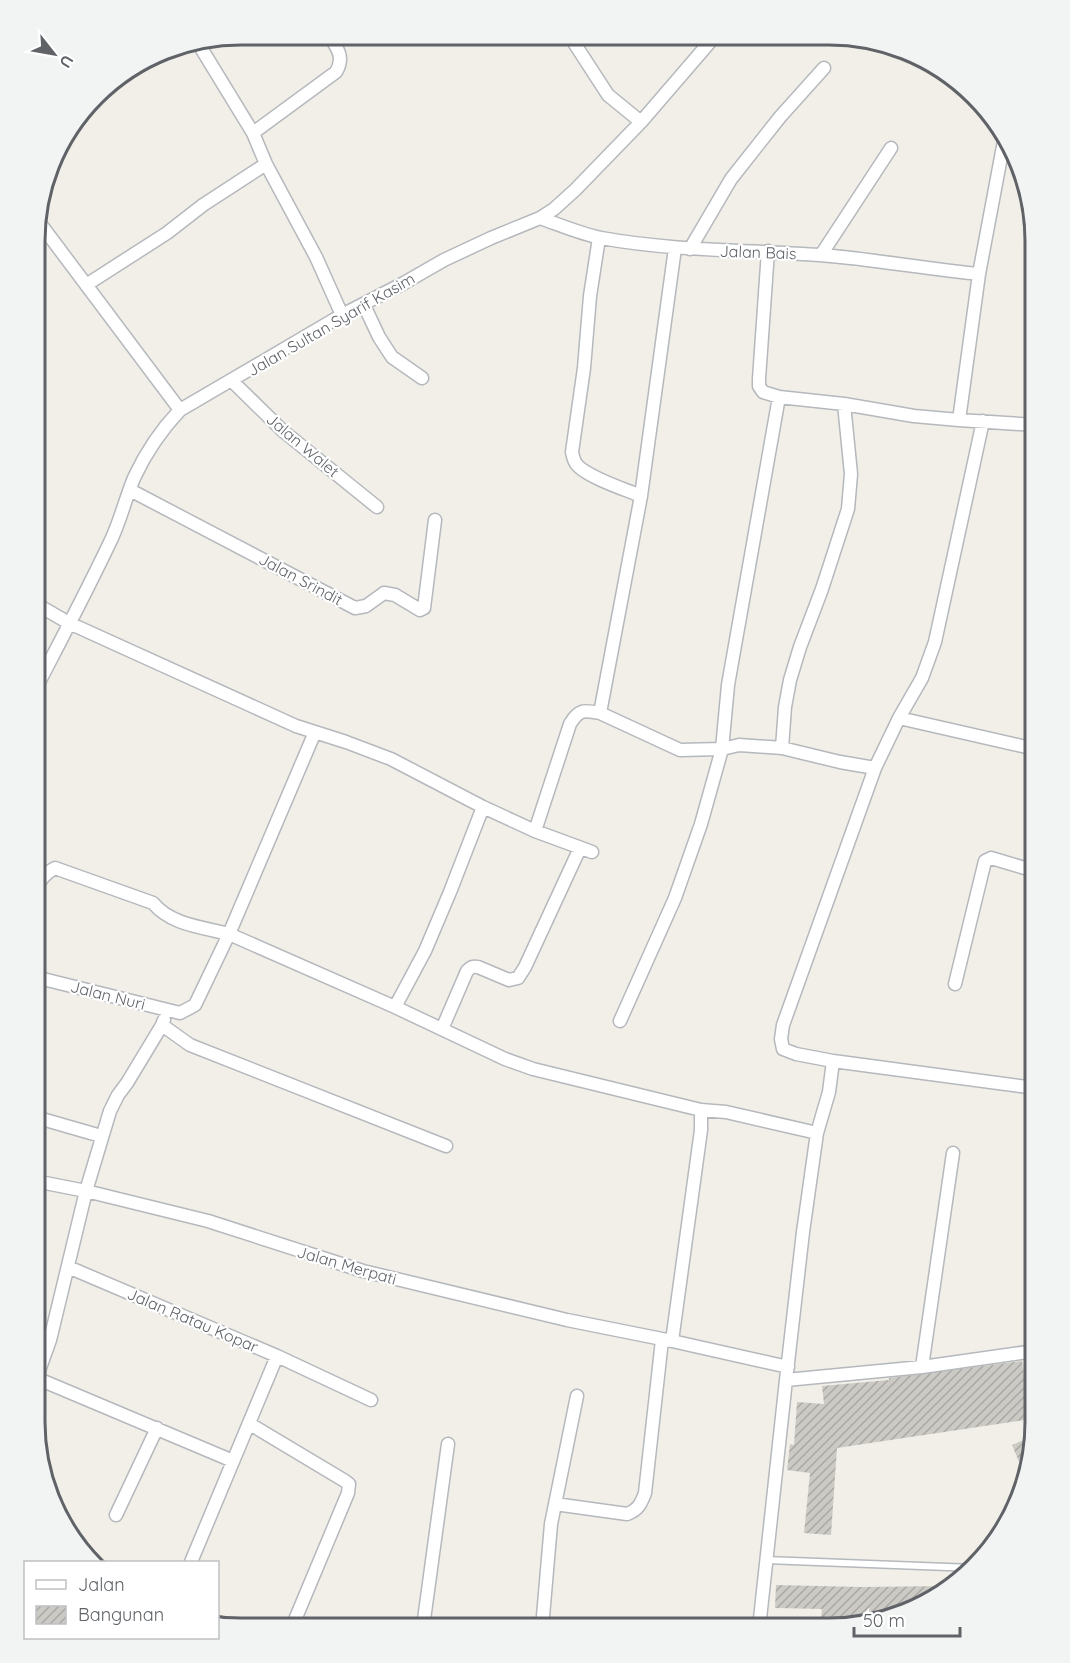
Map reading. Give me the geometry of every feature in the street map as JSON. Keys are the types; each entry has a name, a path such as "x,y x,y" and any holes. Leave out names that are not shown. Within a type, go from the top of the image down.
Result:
{"street":[{"path":"253,133 336,72 341,64 336,45"},
{"path":"576,45 608,95 641,122"},
{"name":"Jalan Sultan Syarif Kasim","path":"45,670 88,589 118,524 143,460 161,430 180,410 342,315 444,260 540,218 563,202 641,122 707,45"},
{"path":"202,49 253,133 266,164 316,257 342,315"},
{"path":"690,249 731,179 774,124 824,68"},
{"path":"821,255 891,148"},
{"path":"959,420 979,274 1002,150"},
{"path":"86,285 167,233 203,205 266,164"},
{"name":"Jalan Bais","path":"540,218 599,238 675,248 821,255 979,274"},
{"path":"46,231 180,410"},
{"path":"599,238 590,296 586,354 572,452 573,459 588,473 641,496"},
{"path":"600,713 641,496 675,248"},
{"path":"768,251 759,386 764,392 780,397 844,404 914,416 1025,424"},
{"path":"364,305 379,338 392,357 422,378"},
{"name":"Jalan Walet","path":"231,381 283,430 376,507"},
{"path":"620,1021 675,898 701,824 722,749 728,685 780,397"},
{"path":"782,748 784,707 790,680 848,509 851,474 844,404"},
{"path":"983,421 935,642 922,678 874,768 783,1025 781,1039 783,1049 796,1054 832,1061 1025,1087"},
{"name":"Jalan Srindit","path":"130,490 355,608 362,608 379,595 389,593 420,610 424,608 435,520"},
{"path":"45,609 69,623 296,726 391,759 483,807 535,831 586,850 518,978 509,980 478,967 470,968 442,1029"},
{"path":"535,831 570,724 575,715 581,711 600,713 680,750 722,749 739,745 782,748 874,768"},
{"path":"899,718 1025,747"},
{"path":"45,1353 86,1191 110,1111 117,1095 127,1083 162,1025 174,1012 195,1005 229,934 315,732"},
{"path":"395,1007 425,951 483,807"},
{"path":"955,984 985,861 991,858 1025,868"},
{"path":"45,874 55,868 153,903 173,920 229,934 395,1007 505,1059 533,1069 701,1110 726,1112 817,1133"},
{"name":"Jalan Nuri","path":"45,980 174,1012"},
{"path":"162,1025 190,1045 447,1146"},
{"path":"760,1618 803,1233 817,1133 829,1092 832,1061"},
{"path":"555,1504 627,1514 636,1511 641,1504 645,1493 701,1130 701,1110"},
{"path":"45,1120 101,1136"},
{"path":"922,1367 953,1153"},
{"name":"Jalan Merpati","path":"45,1183 208,1221 354,1269 567,1320 788,1367"},
{"name":"Jalan Ratau Kopar","path":"68,1267 277,1356 192,1561"},
{"path":"786,1380 922,1367 1025,1352"},
{"path":"277,1356 371,1400"},
{"path":"45,1384 233,1461"},
{"path":"543,1618 551,1524 577,1396"},
{"path":"250,1424 349,1484 348,1493 296,1618"},
{"path":"116,1515 157,1428"},
{"path":"424,1618 448,1444"}],"lane":[{"path":"766,1560 960,1567"}],"building":[{"path":"1022,1361 1025,1380 1025,1420 837,1448 831,1535 804,1533 810,1473 787,1470 790,1444 794,1445 797,1402 824,1404 822,1386 889,1380 889,1378"},
{"path":"1024,1440 1020,1464 1012,1445"},
{"path":"776,1585 935,1586 892,1608 855,1616 821,1618 822,1609 775,1608"}]}
